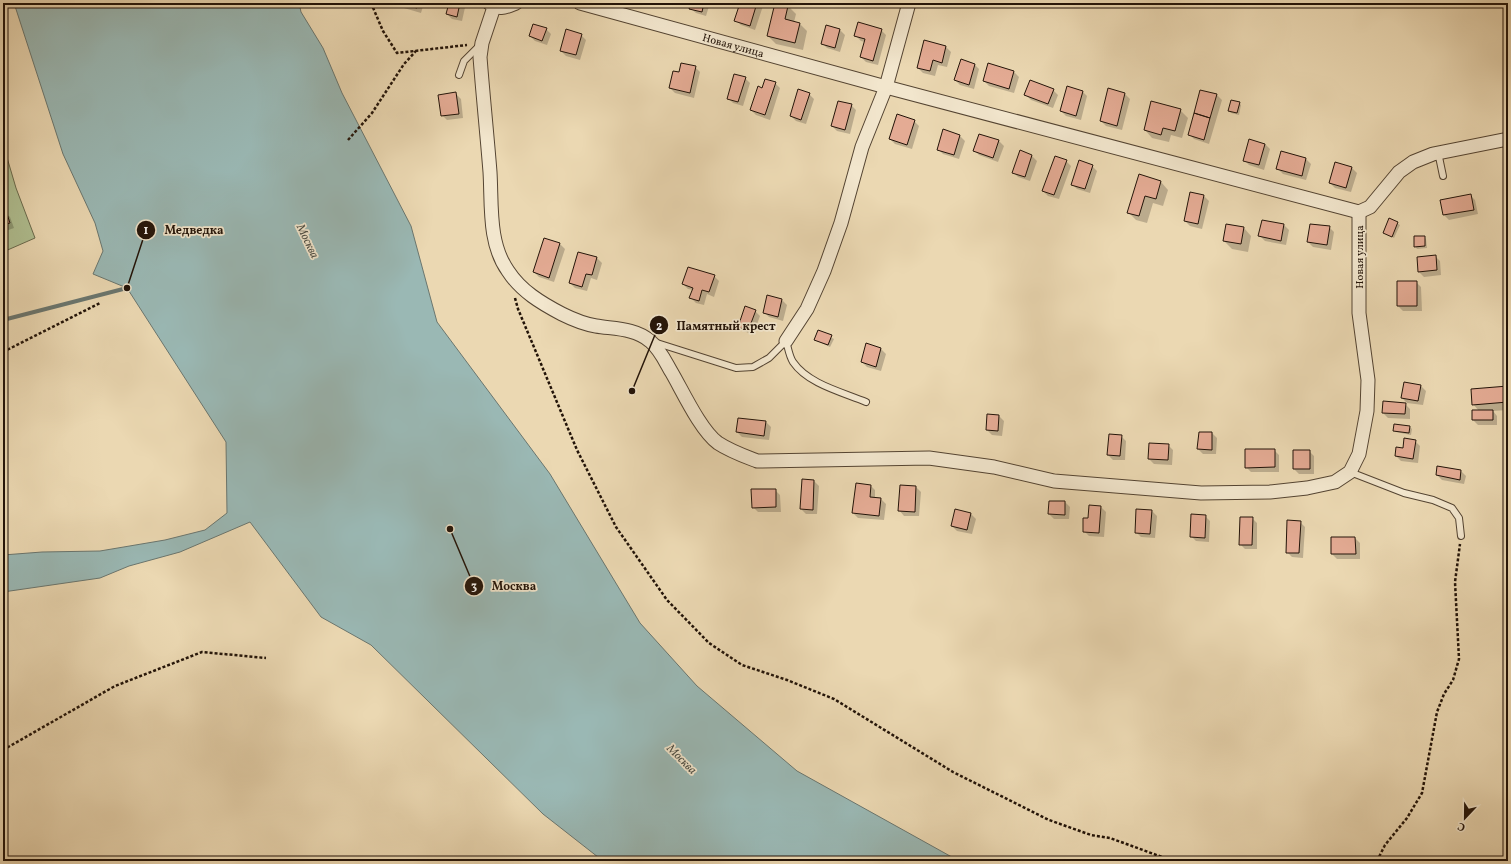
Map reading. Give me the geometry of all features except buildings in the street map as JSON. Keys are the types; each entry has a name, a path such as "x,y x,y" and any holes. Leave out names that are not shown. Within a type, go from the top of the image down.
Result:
{"street":[{"path":"516,3 504,8 491,5 480,57 490,172 492,226 497,251 507,271 519,286 539,302 567,317 595,326 621,329 641,335 651,342 664,358 700,423 717,443 757,461 928,458 994,467 1054,481 1201,493 1270,492 1307,488 1336,482 1350,472"},
{"name":"Новая улица","path":"580,3 886,87 1359,212 1370,207 1398,172 1413,162 1438,152 1508,139"},
{"path":"786,341 807,309 824,271 841,223 862,147 886,87 909,3"},
{"name":"Новая улица","path":"1350,472 1359,454 1366,411 1368,380 1359,313 1359,212"}],"lane":[{"path":"459,75 464,61 482,43"},
{"path":"1438,152 1443,176"},
{"path":"651,342 736,368 753,367 769,358 786,341 792,360 801,371 818,382 866,402"},
{"path":"1350,472 1404,493 1433,500 1452,508 1459,518 1461,536"}],"path":[{"path":"371,3 383,31 397,53 482,43"},
{"path":"348,140 372,113 404,64 416,51"},
{"path":"513,294 577,450 616,527 667,600 709,643 742,665 787,680 834,699 953,772 1049,820 1091,835 1110,838 1173,861"},
{"path":"3,352 100,303"},
{"path":"1377,861 1385,845 1407,818 1422,793 1437,712 1444,694 1453,680 1459,659 1455,582 1461,536"},
{"path":"3,750 115,686 202,652 266,658"}],"green space":[{"path":"3,144 16,188 35,238 3,252"}],"water":[{"path":"14,3 299,3 301,12 323,48 342,93 411,226 437,322 550,474 640,623 697,686 797,771 959,861 603,861 543,814 371,645 321,617 250,522 180,552 129,566 100,578 3,592 3,555 42,552 100,551 165,540 205,530 227,513 226,442 127,288 93,274 103,251 95,223 63,154"}],"waterway":[{"path":"3,320 127,288"}],"place":[{"name":"Медведка","path":"127,288"},
{"name":"Памятный крест","path":"632,391"},
{"name":"Москва","path":"450,529"}]}
